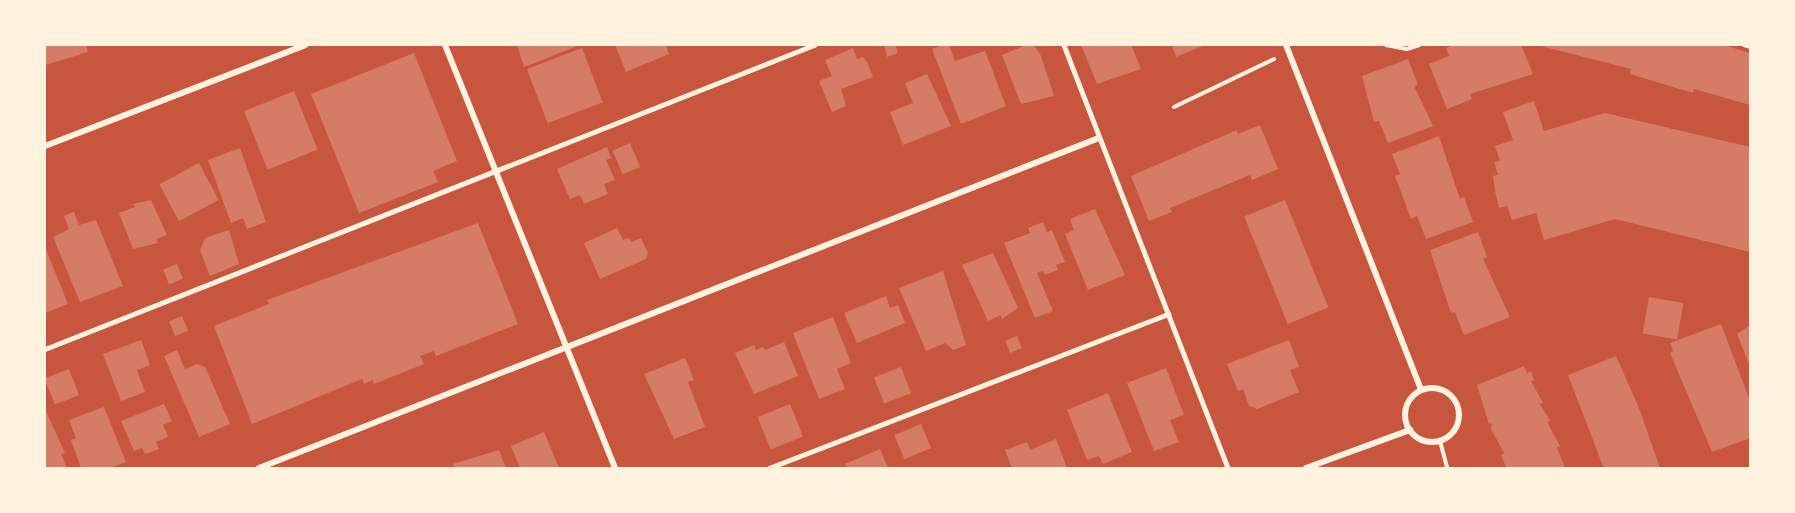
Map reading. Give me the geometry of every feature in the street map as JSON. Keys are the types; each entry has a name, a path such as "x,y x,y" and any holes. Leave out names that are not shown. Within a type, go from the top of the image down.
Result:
{"street":[{"path":"45,146 305,45"},
{"path":"444,45 493,173 615,468"},
{"path":"1286,45 1421,390"},
{"path":"259,468 1099,138"},
{"path":"1421,390 1448,393 1458,407 1454,432 1440,441 1423,441 1410,430 1405,412 1408,403 1421,390"},
{"path":"1306,468 1410,430"}],"lane":[{"path":"45,349 814,45"},
{"path":"1064,45 1228,468"},
{"path":"769,468 1168,314"}],"path":[{"path":"1386,45 1407,50 1419,45"},
{"path":"1744,45 1750,47"},
{"path":"1174,107 1274,59"},
{"path":"1440,441 1447,468"}],"building":[{"path":"45,45 86,45 88,52 45,65"},
{"path":"517,45 580,45 524,67"},
{"path":"615,45 666,45 669,54 626,72"},
{"path":"884,45 895,45 898,53 887,57"},
{"path":"949,45 955,61 985,51 1006,106 961,124 932,49"},
{"path":"1026,45 1034,45 1041,56 1054,96 1021,104 1002,55"},
{"path":"1081,45 1131,45 1141,69 1097,84"},
{"path":"1172,45 1205,45 1176,57"},
{"path":"1454,45 1521,45 1533,74 1470,94 1472,99 1447,109 1429,64 1449,56 1446,48"},
{"path":"1537,45 1724,45 1750,53 1750,105 1694,89 1693,93 1630,74 1631,69"},
{"path":"582,48 603,102 548,123 527,69"},
{"path":"853,48 857,59 863,57 867,62 873,77 841,89 846,106 832,112 819,81 832,76 825,60"},
{"path":"414,53 457,161 433,171 438,182 359,213 311,94"},
{"path":"1408,59 1418,85 1414,86 1433,126 1388,143 1379,121 1374,122 1362,76"},
{"path":"927,74 951,126 903,145 890,112 913,103 905,83"},
{"path":"294,91 318,149 268,170 244,111"},
{"path":"1534,101 1544,131 1605,113 1750,147 1750,252 1615,219 1544,240 1536,213 1512,220 1507,206 1499,208 1495,191 1493,176 1498,175 1494,162 1500,161 1495,146 1513,140 1503,112"},
{"path":"1260,125 1278,169 1252,180 1250,175 1170,208 1172,212 1149,221 1131,176 1237,130 1238,134"},
{"path":"1439,136 1460,199 1464,197 1473,222 1426,239 1417,216 1411,219 1395,176 1400,174 1392,154"},
{"path":"630,143 640,167 623,174 613,150"},
{"path":"607,147 611,158 606,160 615,180 604,184 608,194 584,204 580,195 570,199 557,169"},
{"path":"240,148 266,222 247,229 243,218 231,223 208,160"},
{"path":"199,163 219,200 179,221 159,184"},
{"path":"151,200 167,235 156,239 158,243 133,249 119,213 135,207 133,204"},
{"path":"1285,200 1328,308 1288,324 1244,216"},
{"path":"1095,209 1125,275 1088,290 1065,234 1074,230 1070,219"},
{"path":"74,212 79,225 96,220 123,286 80,302 53,237 69,229 64,216"},
{"path":"1043,222 1047,232 1052,230 1065,262 1056,265 1058,270 1045,275 1043,271 1037,273 1053,311 1035,318 1004,243 1030,233 1028,228"},
{"path":"478,223 518,324 436,356 434,351 420,356 424,364 374,384 373,380 364,384 362,379 252,424 214,326 269,304 267,300"},
{"path":"617,228 623,240 628,238 632,242 641,238 648,253 646,259 600,279 584,243"},
{"path":"229,230 239,264 210,276 200,250 205,238"},
{"path":"1478,232 1487,257 1483,259 1510,317 1464,335 1455,312 1451,313 1430,250"},
{"path":"45,247 68,304 45,313"},
{"path":"993,253 1018,308 1002,319 1001,315 988,321 962,265"},
{"path":"177,264 183,279 169,284 163,270"},
{"path":"943,271 966,345 953,350 945,343 926,351 899,288"},
{"path":"886,296 890,308 898,305 905,323 857,343 844,313"},
{"path":"1649,297 1683,303 1677,340 1643,333"},
{"path":"182,316 188,331 175,336 169,321"},
{"path":"833,317 851,363 837,369 845,389 819,399 793,333"},
{"path":"1721,324 1750,401 1750,438 1712,452 1670,353 1673,351 1670,343"},
{"path":"1750,325 1750,367 1737,334"},
{"path":"1017,336 1022,348 1010,353 1005,341"},
{"path":"141,340 150,365 137,370 145,392 121,401 103,354"},
{"path":"1289,340 1299,367 1290,370 1299,392 1257,409 1249,406 1243,389 1238,391 1227,364"},
{"path":"784,342 798,376 754,394 735,353 754,345 756,350 763,347 765,350"},
{"path":"177,350 185,369 197,364 205,367 230,424 199,437 164,356"},
{"path":"1616,356 1639,408 1660,468 1604,468 1601,461 1568,375"},
{"path":"685,358 694,380 688,382 705,427 674,439 644,374"},
{"path":"1524,366 1527,373 1531,371 1534,380 1531,381 1543,403 1540,404 1550,421 1547,422 1560,446 1557,447 1565,468 1506,467 1501,455 1504,453 1491,429 1492,423 1489,424 1477,385"},
{"path":"901,367 911,393 884,404 874,377"},
{"path":"1166,368 1184,415 1170,420 1179,442 1154,451 1127,383"},
{"path":"69,369 79,395 55,404 45,378"},
{"path":"1108,393 1132,452 1103,464 1099,456 1087,460 1067,410"},
{"path":"164,404 172,421 163,425 168,437 156,442 159,449 145,454 142,448 134,451 121,421"},
{"path":"790,404 803,436 771,450 758,417"},
{"path":"104,407 126,462 110,468 81,468 71,440 76,438 69,420"},
{"path":"45,409 65,453 61,454 67,468 45,468"},
{"path":"921,424 931,448 904,459 894,435"},
{"path":"544,432 559,468 520,468 511,446"},
{"path":"1056,439 1067,468 1012,468 1005,450 1027,442 1030,450"},
{"path":"880,449 888,468 847,468 845,464"},
{"path":"499,450 506,468 454,468 453,464"}]}
